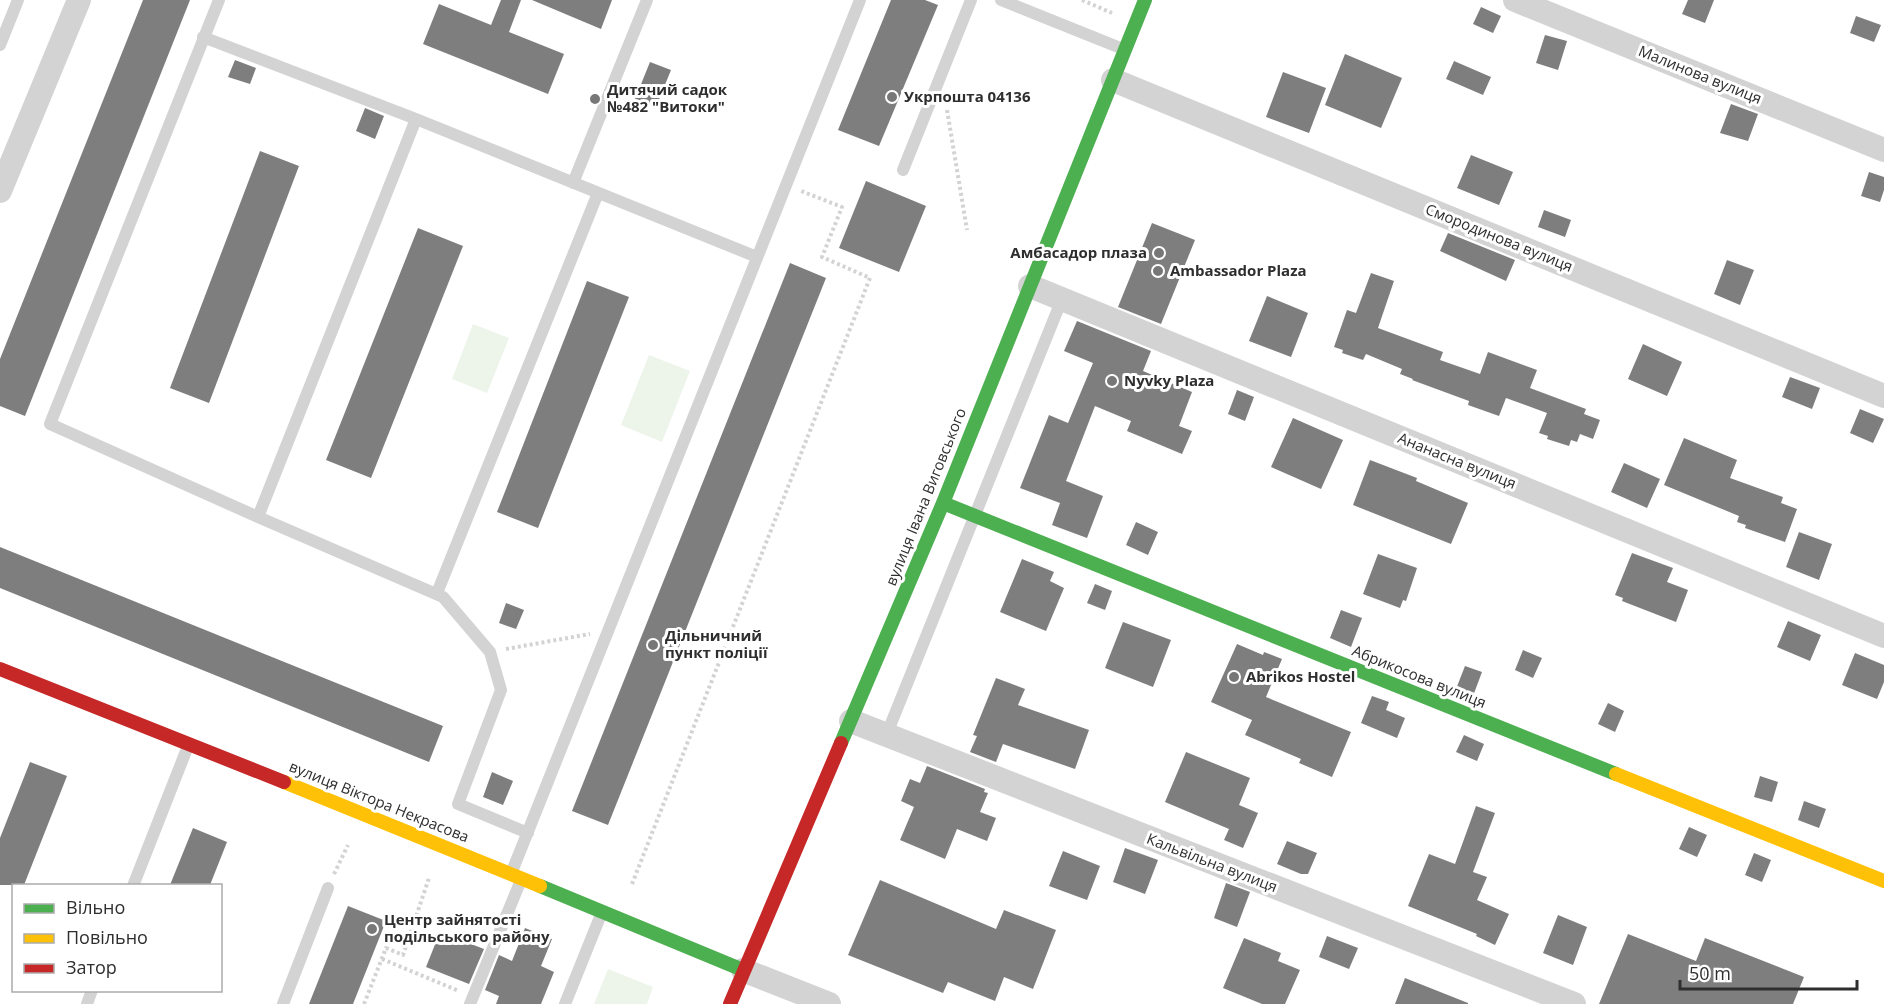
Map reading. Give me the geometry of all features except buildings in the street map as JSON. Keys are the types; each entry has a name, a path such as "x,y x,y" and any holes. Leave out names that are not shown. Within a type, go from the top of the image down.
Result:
{"main road":[{"name":"вулиця Івана Виговського","path":"730,1004 943,503 1145,0"},
{"name":"Абрикосова вулиця","path":"943,503 1884,881"},
{"name":"вулиця Віктора Некрасова","path":"0,669 517,876 743,970"}],"street":[{"path":"0,191 79,0"},
{"name":"Малинова вулиця","path":"1515,0 1884,150"},
{"name":"Смородинова вулиця","path":"1113,80 1884,396"},
{"name":"Ананасна вулиця","path":"1030,285 1884,636"},
{"name":"Кальвільна вулиця","path":"851,721 1574,1004"},
{"path":"743,970 829,1004"}],"lane":[{"path":"0,45 18,0"},
{"path":"219,0 50,424 443,597 490,652 501,690 458,804 528,833"},
{"path":"573,183 647,0"},
{"path":"472,1000 517,876 528,833 860,0"},
{"path":"903,170 971,0"},
{"path":"1001,0 1125,50"},
{"path":"203,37 416,119 757,257"},
{"path":"258,517 416,119"},
{"path":"437,593 598,193"},
{"path":"886,736 1062,299"},
{"path":"134,884 189,744"},
{"path":"283,1004 328,888"},
{"path":"566,1004 603,911"}],"path":[{"path":"941,74 967,230"},
{"path":"632,884 870,278 822,257 842,207 786,185"},
{"path":"490,652 608,631"},
{"path":"328,888 348,846"},
{"path":"364,1004 386,948 403,955 429,878"},
{"path":"382,959 472,1000"}],"shaded area":[{"path":"473,324 509,338 487,393 452,379"},
{"path":"649,355 690,371 662,442 621,425"},
{"path":"608,969 653,987 647,1004 594,1004"}],"traffic: fast":[{"path":"841,743 943,503 1145,0"},
{"path":"943,503 1616,774"},
{"path":"540,886 743,970"}],"traffic: slow":[{"path":"1616,774 1884,881"},
{"path":"284,782 540,886"}],"traffic: jam":[{"path":"0,669 284,782"},
{"path":"730,1004 841,743"}],"place":[{"name":"Укрпошта 04136","path":"892,97"},
{"name":"Дитячий садок №482 \"Витоки\"","path":"595,99"},
{"name":"Амбасадор плаза","path":"1159,253"},
{"name":"Ambassador Plaza","path":"1158,271"},
{"name":"Nyvky Plaza","path":"1112,381"},
{"name":"Дільничний пункт поліції","path":"653,645"},
{"name":"Abrikos Hostel","path":"1234,677"},
{"name":"Центр зайнятості подільського району","path":"372,929"}]}
